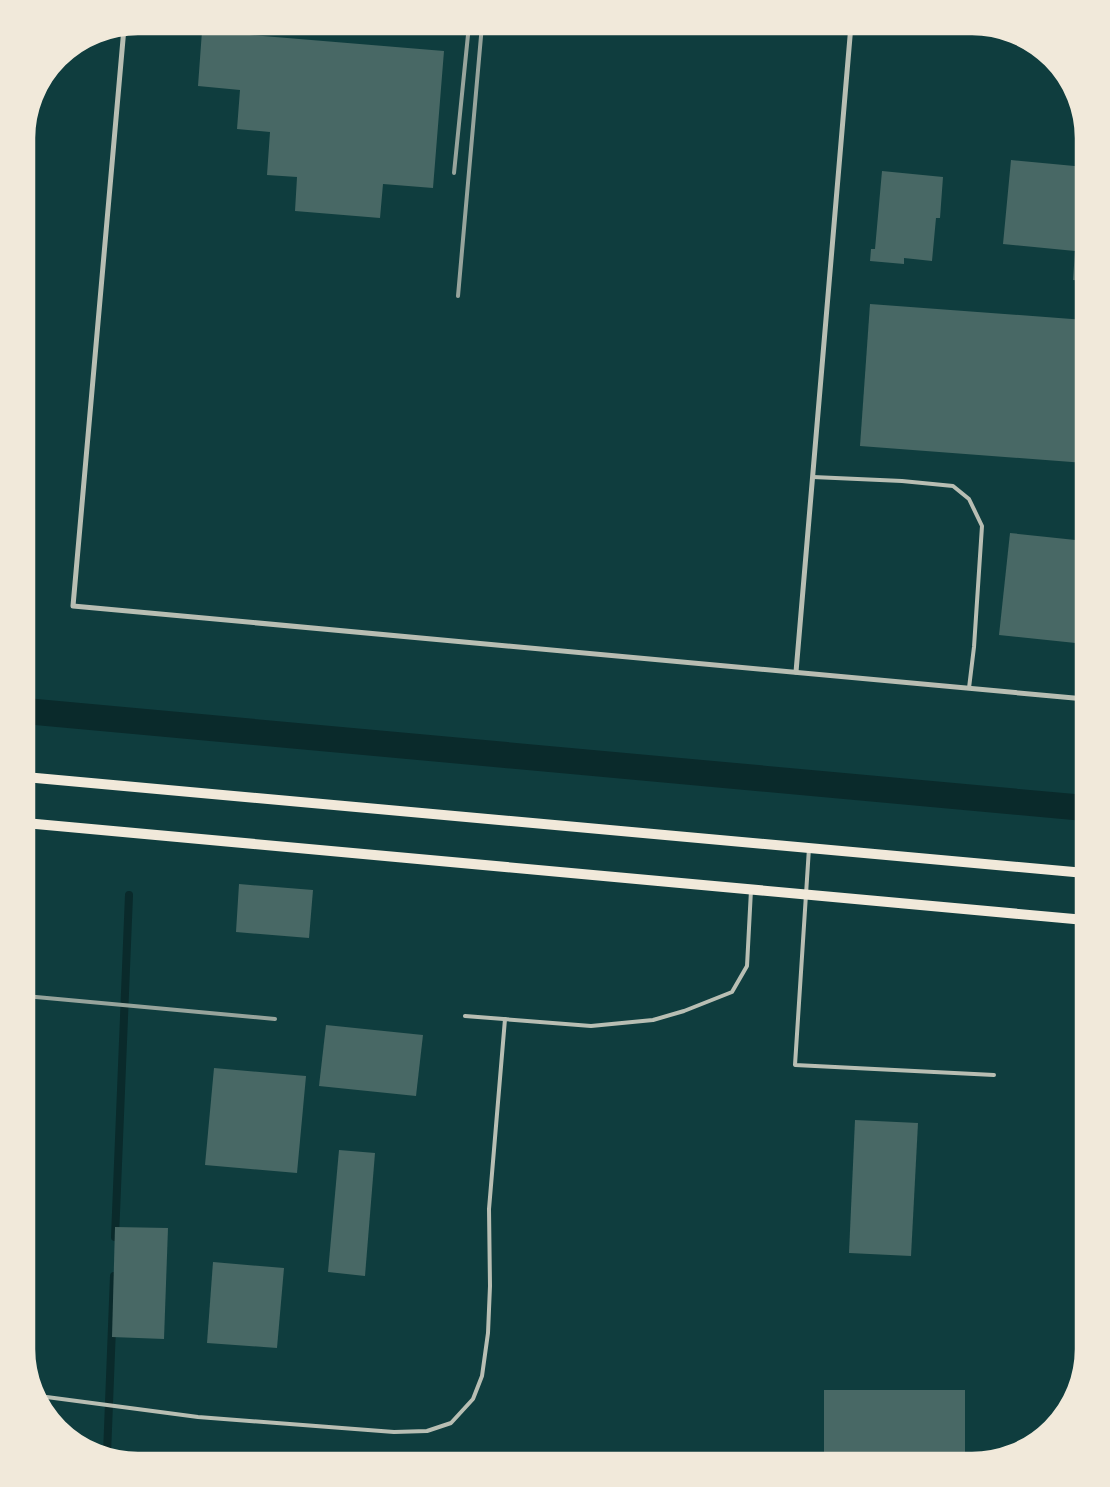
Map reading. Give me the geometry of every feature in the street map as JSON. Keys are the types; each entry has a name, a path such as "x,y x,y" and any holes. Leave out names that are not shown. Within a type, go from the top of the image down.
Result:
{"main road":[{"path":"34,778 1076,872"},
{"path":"34,824 1076,919"}],"street":[{"path":"796,672 850,34"},
{"path":"123,35 73,606 1076,698"}],"lane":[{"path":"812,476 953,486 969,499 982,526 974,646 969,688"},
{"path":"809,848 795,1065 994,1075"},
{"path":"465,1016 591,1026 653,1020 684,1011 732,992 747,966 751,890"},
{"path":"46,1397 198,1417 394,1432 426,1431 450,1423 473,1399 482,1376 486,1350 490,1286 489,1209 505,1019"}],"building":[{"path":"202,34 238,34 444,51 433,188 383,184 380,218 295,211 297,177 267,175 270,132 237,129 240,90 198,86"},
{"path":"1011,160 1076,166 1076,280 1073,280 1075,251 1003,244"},
{"path":"882,171 943,177 940,218 936,218 932,261 904,258 904,264 870,261 871,249 875,249"},
{"path":"870,304 1076,319 1076,462 860,446"},
{"path":"1010,533 1076,540 1076,643 999,635"},
{"path":"239,884 313,890 309,938 236,932"},
{"path":"326,1025 423,1035 416,1096 319,1086"},
{"path":"214,1068 306,1076 297,1173 205,1165"},
{"path":"855,1120 918,1123 911,1256 849,1253"},
{"path":"339,1150 375,1153 365,1276 328,1272"},
{"path":"115,1227 168,1228 164,1339 112,1337"},
{"path":"213,1262 284,1268 277,1348 207,1343"},
{"path":"824,1390 965,1390 965,1453 824,1453"}],"waterway":[{"path":"34,712 1076,807"},
{"path":"115,1237 129,895"},
{"path":"107,1449 114,1276"}],"railway":[{"path":"454,173 468,34"},
{"path":"458,296 481,34"},
{"path":"34,997 275,1019"}]}
